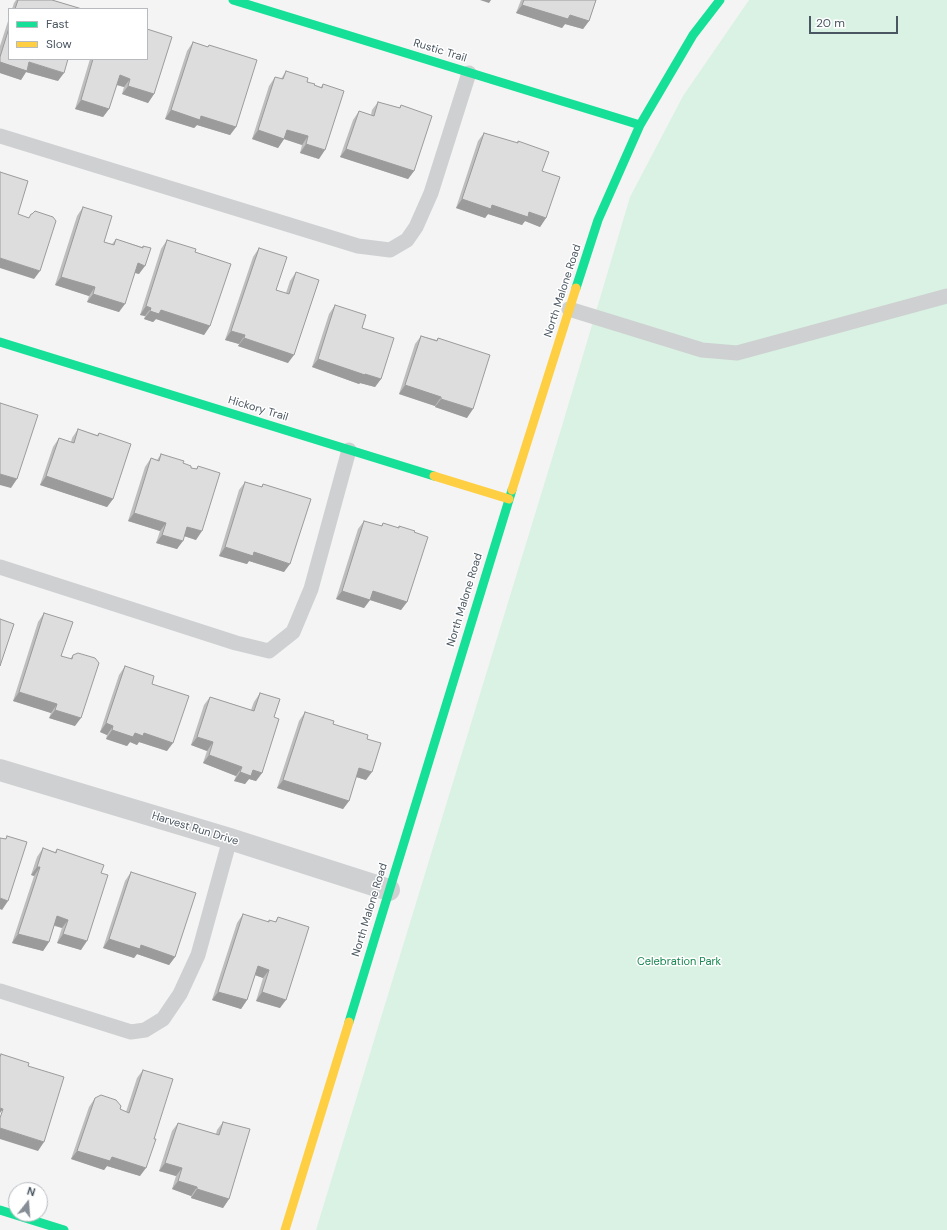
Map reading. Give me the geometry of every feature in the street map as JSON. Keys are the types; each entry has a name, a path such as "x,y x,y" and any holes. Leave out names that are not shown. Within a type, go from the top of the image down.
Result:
{"street":[{"name":"Rustic Trail","path":"233,0 640,125"},
{"name":"North Malone Road","path":"285,1230 509,499 598,220 640,125 693,35 720,0"},
{"name":"Hickory Trail","path":"0,342 509,499"},
{"name":"Harvest Run Drive","path":"0,770 230,839 389,890"},
{"path":"0,1210 64,1230"}],"lane":[{"path":"0,136 358,246 390,250 406,240 416,227 431,193 469,73"},
{"path":"569,309 702,350 737,353 947,296"},
{"path":"0,567 236,643 269,651 294,632 311,589 349,450"},
{"path":"0,991 132,1032 145,1030 163,1019 180,994 198,955 230,839"}],"green space":[{"name":"Celebration Park","path":"749,0 947,0 947,1230 316,1230 562,426 630,197 683,96"}],"building":[{"path":"18,0 52,0 79,8 15,8"},
{"path":"524,0 596,0 589,21 570,15 568,19 522,5"},
{"path":"148,29 172,37 154,94 128,86 130,79 120,75 109,109 81,100 93,60 148,60"},
{"path":"8,31 8,60 68,60 64,73 29,62 27,71 0,62 0,57"},
{"path":"193,42 208,47 209,45 257,60 236,127 201,116 200,120 171,110"},
{"path":"286,71 308,78 307,82 322,88 323,84 344,91 325,150 306,144 308,136 287,130 284,139 258,130 275,77 283,79"},
{"path":"378,102 400,108 401,105 432,116 414,171 346,149 359,111 374,116"},
{"path":"484,133 518,143 518,141 549,152 542,171 560,177 546,218 529,212 528,217 492,205 491,209 462,199"},
{"path":"0,172 28,181 18,214 29,218 35,211 53,217 56,221 40,271 0,258"},
{"path":"83,207 112,216 104,242 114,245 116,239 143,248 143,246 151,248 145,266 138,263 125,304 93,294 95,287 61,277"},
{"path":"167,240 196,249 195,252 231,264 210,326 161,310 159,314 150,311 151,308 146,306"},
{"path":"259,248 287,257 276,290 289,294 296,272 319,280 294,355 244,338 245,335 231,331"},
{"path":"335,305 366,315 362,328 394,338 381,379 318,359"},
{"path":"421,336 437,341 438,338 490,355 473,409 441,399 441,397 405,385"},
{"path":"0,403 38,415 17,479 0,474"},
{"path":"78,429 98,436 99,433 131,444 113,499 46,476 59,438 74,443"},
{"path":"161,454 184,461 183,463 191,466 191,468 197,469 198,466 220,473 202,531 187,527 183,541 162,535 166,523 134,513 151,458 159,461"},
{"path":"245,482 262,487 263,484 311,499 290,564 254,552 253,556 225,547"},
{"path":"364,521 382,526 383,523 399,528 399,526 428,537 407,602 373,591 370,600 342,591"},
{"path":"44,613 73,622 61,656 72,659 73,655 78,653 95,658 99,663 81,718 55,710 57,704 19,692"},
{"path":"0,619 14,624 0,666"},
{"path":"125,666 154,676 152,684 189,696 173,743 144,733 143,736 135,733 133,737 112,730 113,726 106,723"},
{"path":"260,693 280,699 274,717 279,719 262,773 253,770 251,776 240,772 242,767 209,755 213,742 197,737 210,697 254,711"},
{"path":"305,712 334,721 333,724 368,735 367,739 381,743 372,772 359,768 349,801 283,780"},
{"path":"7,836 27,842 8,901 0,898 0,838 6,839"},
{"path":"43,848 56,853 57,849 104,865 101,873 108,875 87,941 63,934 68,920 57,916 49,942 18,934 40,867 37,867"},
{"path":"131,872 196,893 175,957 141,945 140,949 109,939"},
{"path":"243,914 269,922 269,920 276,922 278,917 309,927 286,1000 262,992 269,970 258,966 247,1000 218,992"},
{"path":"1,1054 29,1063 28,1066 64,1077 44,1142 0,1128 0,1118 3,1109 0,1108"},
{"path":"143,1070 173,1079 146,1168 112,1157 110,1161 77,1151 95,1098 101,1095 116,1100 121,1106 120,1109 129,1113"},
{"path":"223,1122 250,1129 229,1199 197,1189 197,1187 178,1181 182,1168 165,1163 178,1123 219,1135"}],"traffic: fast":[{"path":"233,0 640,125"},
{"path":"576,288 598,220 640,125 693,35 720,0"},
{"path":"0,342 434,476"},
{"path":"349,1022 512,490"},
{"path":"0,1210 64,1230"}],"traffic: slow":[{"path":"512,490 576,288"},
{"path":"434,476 509,499"},
{"path":"285,1230 349,1022"}]}
